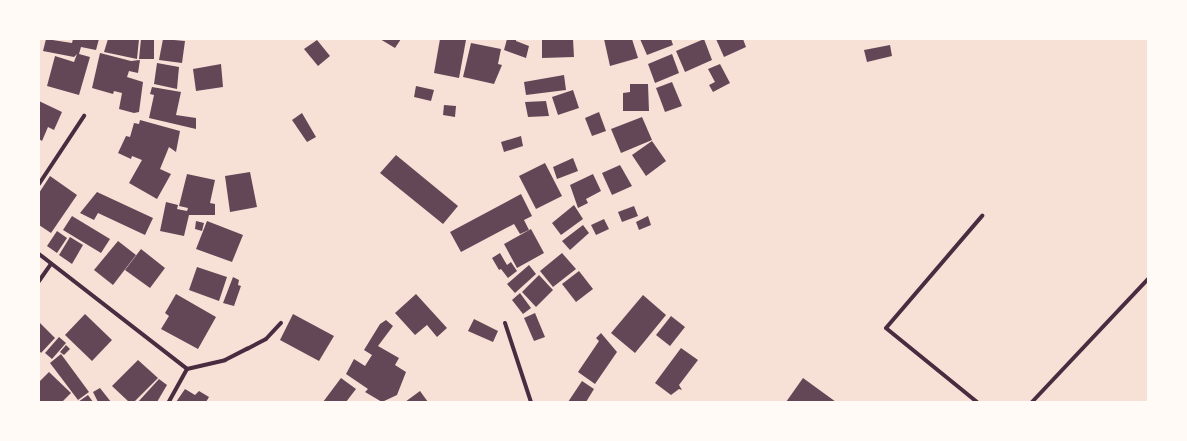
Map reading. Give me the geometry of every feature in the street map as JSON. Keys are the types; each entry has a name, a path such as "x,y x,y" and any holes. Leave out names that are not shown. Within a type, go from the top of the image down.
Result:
{"street":[{"path":"39,184 84,116"},
{"path":"977,402 886,328 982,216"},
{"path":"39,254 187,369"},
{"path":"39,281 51,264"},
{"path":"1032,402 1148,280"},
{"path":"505,322 531,402"},
{"path":"169,402 187,369 225,360 266,339 281,323"}],"building":[{"path":"46,39 72,43 73,39 99,39 96,50 81,47 79,54 90,57 79,95 47,86 55,56 74,62 77,54 74,57 43,51"},
{"path":"108,39 139,39 137,59 104,52"},
{"path":"141,39 154,40 154,59 139,59"},
{"path":"163,39 185,41 182,63 159,60"},
{"path":"380,39 401,39 395,48"},
{"path":"440,39 466,40 459,78 434,73"},
{"path":"507,39 516,39 516,41 529,46 526,58 504,50"},
{"path":"542,39 573,39 574,57 542,58"},
{"path":"604,39 632,39 638,58 610,66"},
{"path":"640,39 671,39 673,45 647,55"},
{"path":"704,39 712,60 685,72 676,51"},
{"path":"716,39 743,39 746,47 724,57"},
{"path":"317,40 330,56 318,66 304,49"},
{"path":"471,43 501,49 498,64 502,65 494,84 463,77"},
{"path":"890,45 892,56 867,62 864,50"},
{"path":"100,53 131,61 140,60 138,73 129,71 127,77 143,82 139,112 134,113 119,109 122,93 114,91 113,94 92,88"},
{"path":"672,54 679,73 655,83 648,64"},
{"path":"157,63 179,67 177,89 154,84"},
{"path":"221,64 223,87 196,91 193,69"},
{"path":"720,64 730,83 713,92 709,85 715,82 708,69"},
{"path":"564,75 566,90 526,95 524,82"},
{"path":"672,82 682,106 665,112 656,88"},
{"path":"630,84 648,84 649,111 623,111 623,93 630,92"},
{"path":"416,86 434,90 431,101 414,97"},
{"path":"152,87 181,92 176,115 196,118 196,129 149,118 154,95 150,94"},
{"path":"573,90 579,108 558,115 552,97"},
{"path":"39,101 62,112 54,130 48,127 42,141 39,139"},
{"path":"546,101 549,116 528,117 525,102"},
{"path":"444,105 456,106 455,117 443,115"},
{"path":"599,112 606,131 592,136 585,118"},
{"path":"302,113 316,137 307,142 292,120"},
{"path":"642,117 652,140 621,153 611,129"},
{"path":"140,120 180,131 176,152 169,147 160,169 171,174 157,199 129,183 142,160 132,156 131,159 118,153 126,136 130,137 134,123 139,124"},
{"path":"521,136 523,146 504,152 501,142"},
{"path":"652,141 666,161 646,176 632,155"},
{"path":"396,155 458,206 443,224 380,173"},
{"path":"573,158 578,171 557,179 553,167"},
{"path":"545,163 562,196 536,209 519,176"},
{"path":"620,165 632,186 612,195 602,173"},
{"path":"250,172 257,207 230,212 225,176"},
{"path":"187,174 215,180 210,203 215,204 215,215 189,215 184,236 160,231 166,202 178,205 177,209 187,211 188,208 179,206"},
{"path":"593,174 601,191 586,199 588,203 578,208 570,185"},
{"path":"50,176 77,195 51,233 39,225 39,193"},
{"path":"97,192 153,218 145,235 98,213 94,220 80,213"},
{"path":"521,194 532,216 524,220 529,230 520,234 514,224 461,252 450,232"},
{"path":"574,205 583,219 561,235 552,223"},
{"path":"634,206 638,216 622,222 618,212"},
{"path":"72,216 110,239 101,253 63,230"},
{"path":"648,216 651,225 639,230 636,222"},
{"path":"604,219 609,229 596,235 591,225"},
{"path":"196,221 204,223 202,231 195,229"},
{"path":"207,221 243,235 232,262 196,249"},
{"path":"583,225 589,233 570,250 562,241"},
{"path":"531,229 544,253 517,268 504,244"},
{"path":"57,231 67,238 57,253 47,246"},
{"path":"70,237 83,245 72,264 59,255"},
{"path":"118,241 136,255 113,285 94,270"},
{"path":"141,249 165,268 150,288 125,270"},
{"path":"500,253 507,265 511,262 517,271 508,278 501,269 499,270 492,258"},
{"path":"562,253 576,269 553,287 540,271"},
{"path":"529,265 536,274 515,293 507,284"},
{"path":"197,267 227,277 219,301 189,290"},
{"path":"579,271 593,289 576,302 562,284"},
{"path":"539,275 553,290 536,307 522,292"},
{"path":"233,277 239,280 238,285 241,286 234,306 223,303"},
{"path":"520,293 531,308 523,314 512,300"},
{"path":"176,294 216,317 198,349 161,329 169,316 165,313"},
{"path":"416,294 447,328 437,337 427,325 415,335 395,313"},
{"path":"643,295 666,315 635,353 611,333"},
{"path":"535,313 545,337 534,341 524,318"},
{"path":"85,314 112,340 92,361 65,335"},
{"path":"293,314 334,336 319,361 280,340"},
{"path":"671,316 685,327 670,346 656,335"},
{"path":"474,319 498,331 493,342 468,331"},
{"path":"386,320 393,326 378,346 399,358 395,365 406,372 397,395 382,402 365,392 368,389 346,374 354,359 365,366 372,355 364,350 380,324"},
{"path":"39,322 55,338 41,353 39,350"},
{"path":"601,333 617,352 595,384 578,372 599,341 596,338"},
{"path":"59,337 66,343 52,359 45,353"},
{"path":"66,345 70,349 64,355 60,352"},
{"path":"681,348 698,360 679,385 682,390 679,389 671,395 655,383"},
{"path":"61,354 89,392 78,400 50,363"},
{"path":"138,360 158,378 134,402 129,402 112,386"},
{"path":"49,372 71,393 62,402 39,402 39,382"},
{"path":"341,378 356,389 346,402 323,402"},
{"path":"803,378 836,402 786,402"},
{"path":"159,379 167,385 157,402 138,402"},
{"path":"582,381 594,389 586,402 568,402"},
{"path":"100,388 111,402 98,402 93,392"},
{"path":"185,389 195,395 199,391 209,397 206,402 176,402"},
{"path":"420,391 428,402 405,402"},
{"path":"88,395 93,402 78,402"}]}
